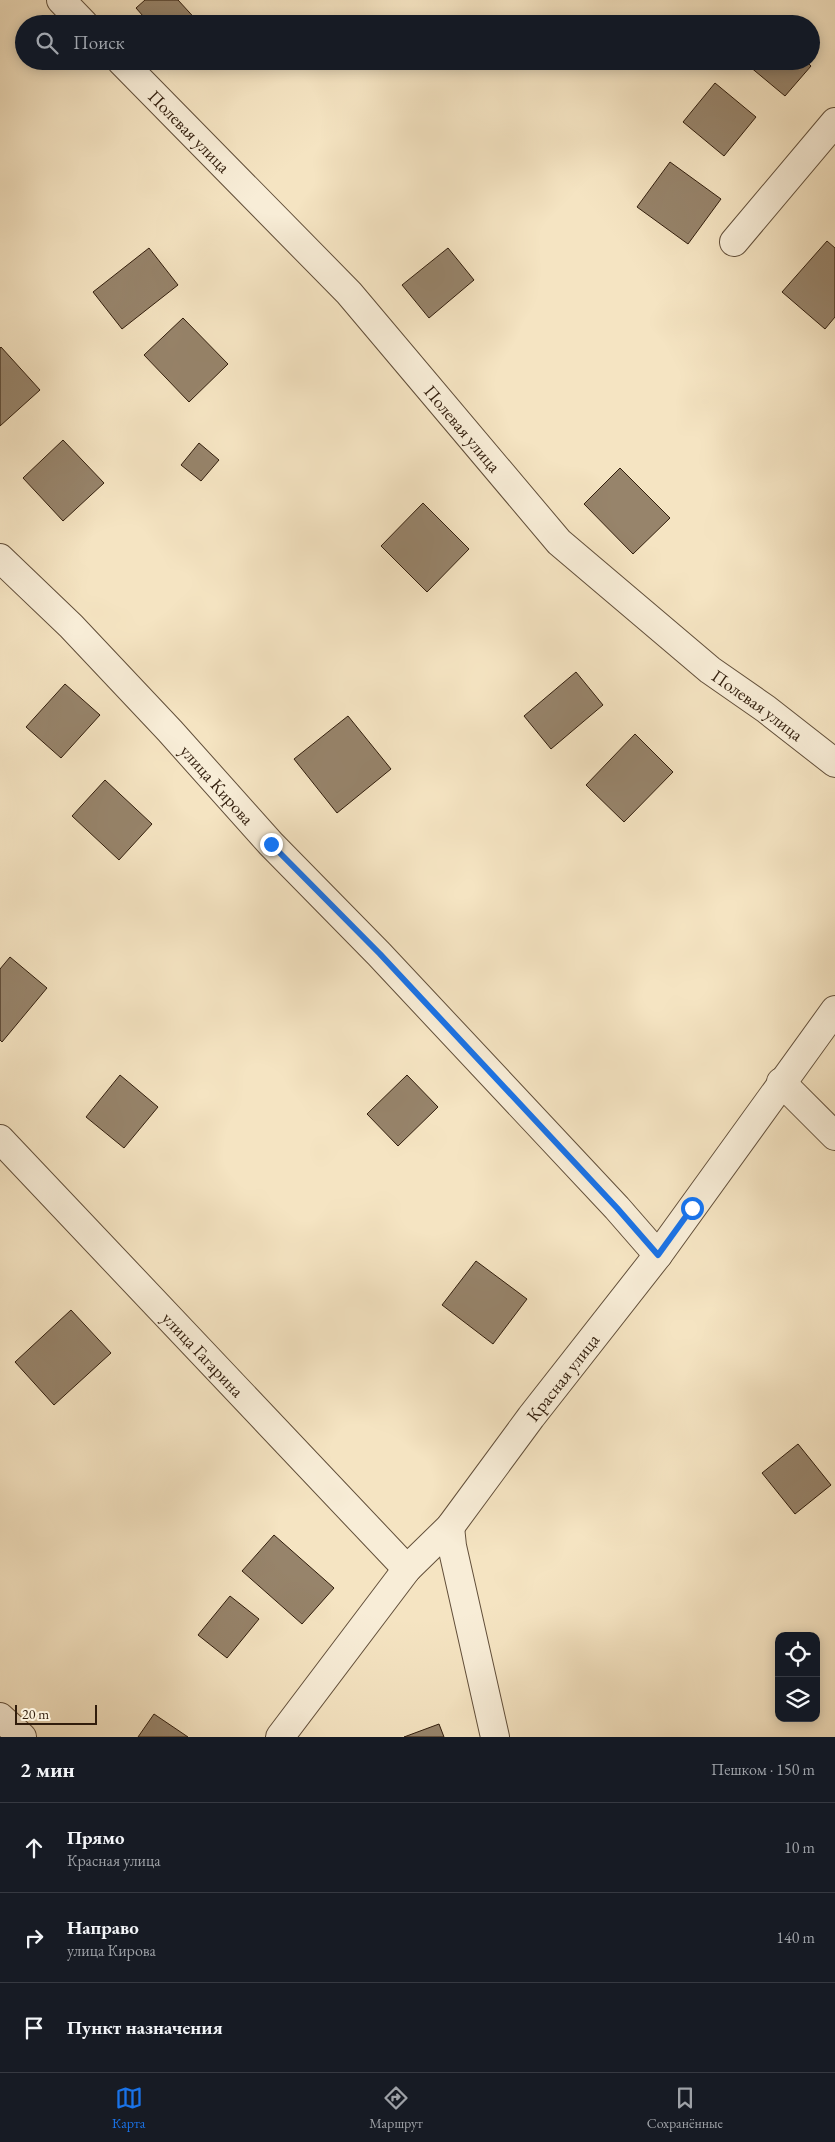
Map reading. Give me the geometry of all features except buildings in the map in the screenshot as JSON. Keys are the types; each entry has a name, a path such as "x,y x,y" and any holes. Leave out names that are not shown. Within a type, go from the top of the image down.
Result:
{"street":[{"path":"61,0 75,15"},
{"name":"Полевая улица","path":"130,70 348,293 559,542 710,670 766,709 835,763"},
{"path":"734,242 835,122"},
{"name":"улица Кирова","path":"0,558 84,640 271,844 380,954 617,1208 658,1255"},
{"name":"Красная улица","path":"280,1737 407,1569 450,1527 531,1417 658,1255 781,1082 835,1010"},
{"path":"781,1082 835,1136"},
{"name":"улица Гагарина","path":"0,1139 407,1569"},
{"path":"450,1527 495,1737"},
{"path":"0,1717 22,1737"}],"route":[{"path":"271,844 380,954 617,1208 658,1255 692,1208"}]}
